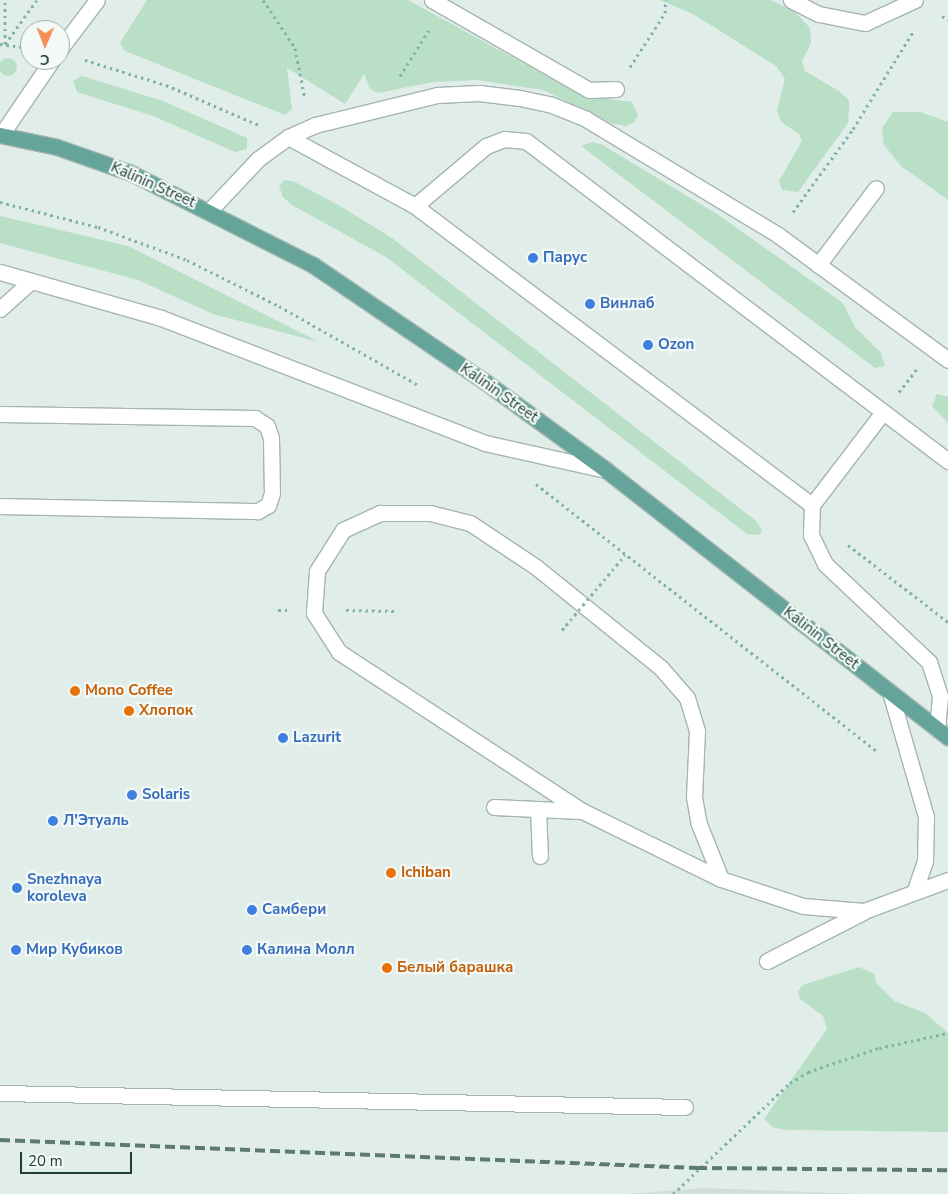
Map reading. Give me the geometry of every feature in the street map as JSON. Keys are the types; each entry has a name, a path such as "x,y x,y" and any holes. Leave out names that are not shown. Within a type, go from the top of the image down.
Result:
{"main road":[{"path":"70,36 97,0"},
{"path":"432,0 589,90 616,89"},
{"path":"791,0 819,14 865,23 915,0"},
{"path":"0,135 45,70"},
{"path":"210,210 258,159 288,137 315,125 381,106 437,95 479,93 552,104 586,120 778,235 948,360"},
{"name":"Kalinin Street","path":"0,135 57,147 132,173 210,210 313,265 484,381 606,470 942,733"},
{"path":"288,137 415,206 811,510"},
{"path":"415,206 486,146 504,139 526,141 948,461"},
{"path":"818,265 876,188"},
{"path":"0,272 162,318 485,443 606,470"},
{"path":"0,309 31,281"},
{"path":"883,412 811,510 811,535 825,564 842,583 918,648 928,662 940,696 942,733"},
{"path":"0,414 255,418 267,426 271,438 272,493 268,504 258,511 0,506"},
{"path":"721,879 698,824 694,797 697,731 687,698 661,668 536,567 470,523 430,513 380,513 343,530 317,571 314,614 339,652 582,811 721,879 803,906 864,911"},
{"path":"890,692 926,817 925,861 915,890"},
{"path":"494,807 582,811"},
{"path":"538,809 540,856"},
{"path":"767,961 864,911 915,890 948,880"},
{"path":"0,1093 685,1108"}],"path":[{"path":"2,44 5,0"},
{"path":"2,44 37,0"},
{"path":"263,0 295,48 304,98 315,125"},
{"path":"616,89 665,13 666,0"},
{"path":"942,16 948,19"},
{"path":"778,235 853,129 918,25"},
{"path":"381,106 425,37"},
{"path":"2,44 20,47"},
{"path":"78,58 166,85 288,137"},
{"path":"811,510 948,622"},
{"path":"562,630 625,555"},
{"path":"673,1194 790,1083 808,1072 879,1048 948,1033"}],"shaded area":[{"path":"705,1188 863,1194 627,1194"}],"green space":[{"path":"147,0 408,0 583,96 632,102 638,115 634,122 626,126 613,124 543,90 477,80 433,82 378,93 370,89 364,74 345,104 287,68 292,109 285,115 125,51 120,43"},
{"path":"660,0 771,0 795,12 810,28 811,43 802,61 805,71 839,91 849,100 849,110 848,123 798,192 782,190 779,181 802,141 799,134 781,122 777,110 785,79 776,66 693,14"},
{"path":"4,58 12,58 17,63 15,74 4,76 -1,71 -1,63"},
{"path":"82,76 163,101 247,138 247,149 235,152 153,116 77,92 73,81"},
{"path":"893,112 920,112 948,122 948,200 901,166 884,145 882,128"},
{"path":"592,142 601,144 717,214 843,303 855,327 881,353 885,366 875,368 581,146"},
{"path":"284,180 295,182 340,206 392,238 756,521 762,530 760,535 747,534 386,257 292,205 283,197 279,186"},
{"path":"0,216 128,246 319,342 213,314 138,280 0,243"},
{"path":"937,394 948,397 948,423 932,406"},
{"path":"859,967 874,974 876,983 894,1001 925,1013 948,1033 948,1132 790,1130 774,1128 764,1119 827,1029 823,1016 800,999 798,991 803,985"}],"railway":[{"path":"0,1140 697,1168 948,1170"}],"place":[{"name":"Парус","path":"533,258"},
{"name":"Винлаб","path":"590,304"},
{"name":"Ozon","path":"648,345"},
{"name":"Mono Coffee","path":"75,691"},
{"name":"Хлопок","path":"129,711"},
{"name":"Lazurit","path":"283,738"},
{"name":"Solaris","path":"132,795"},
{"name":"Л'Этуаль","path":"53,821"},
{"name":"Ichiban","path":"391,873"},
{"name":"Snezhnaya koroleva","path":"17,888"},
{"name":"Самбери","path":"252,910"},
{"name":"Мир Кубиков","path":"16,950"},
{"name":"Калина Молл","path":"247,950"},
{"name":"Белый барашка","path":"387,968"}]}
